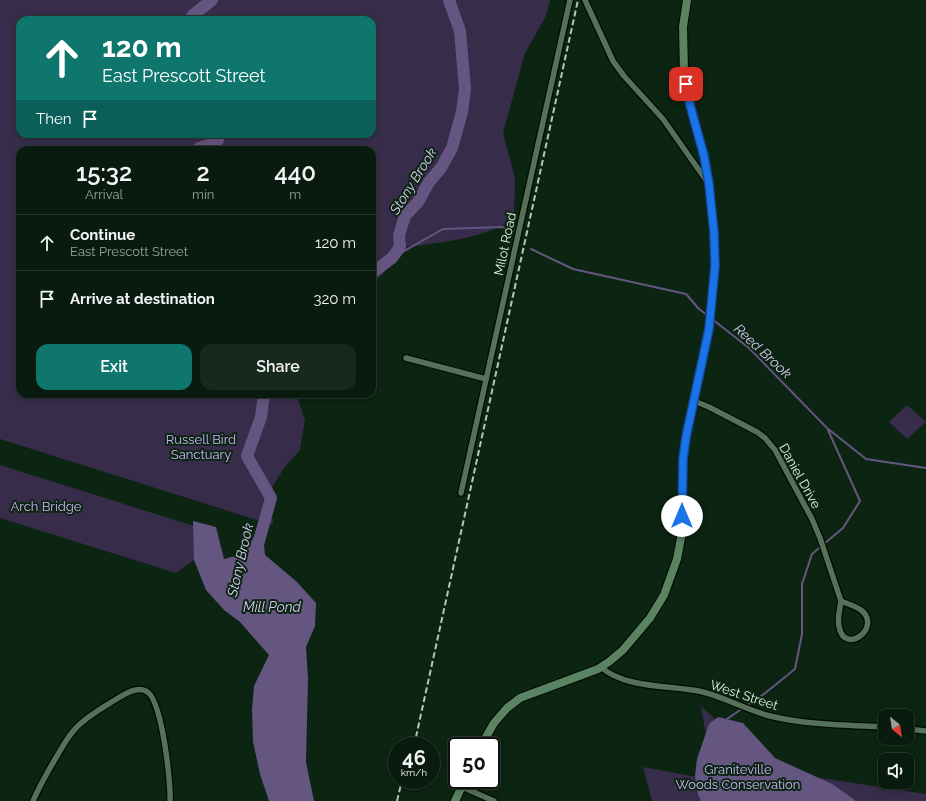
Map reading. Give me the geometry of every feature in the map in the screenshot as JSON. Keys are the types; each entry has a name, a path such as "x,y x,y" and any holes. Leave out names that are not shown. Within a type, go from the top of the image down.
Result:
{"main road":[{"path":"486,737 494,723 506,708 520,698 601,667 623,650 650,618 664,595 674,569 681,538 683,459 686,437 710,323 715,266 714,233 709,184 704,156 690,105 684,73 683,27 687,0"},
{"path":"455,801 460,789"}],"street":[{"name":"Milot Road","path":"461,493 570,0"},
{"path":"586,0 613,60 624,76 663,119 709,184"},
{"path":"406,358 486,379"},
{"name":"Daniel Drive","path":"694,401 709,407 757,432 765,438 775,450 820,538 841,601 839,627 844,636 849,639 856,639 860,637 866,629 866,616 862,611 841,601"},
{"name":"West Street","path":"601,667 614,677 703,692 768,716 811,723 878,727"},
{"path":"32,801 67,739 75,729 96,712 120,696 133,690 142,690 150,694 158,712 168,761 170,801"},
{"path":"914,730 926,731"},
{"path":"473,789 494,801"}],"green space":[{"name":"Russell Bird Sanctuary","path":"0,0 550,0 546,16 525,53 503,133 515,178 514,219 490,231 462,239 406,247 376,281 376,146 16,146 16,398 297,398 305,420 300,450 284,468 265,499 272,511 273,525 0,439"},
{"path":"907,405 926,422 907,439 889,422"},
{"name":"Arch Bridge","path":"0,465 194,526 194,560 176,573 0,518"},
{"name":"Graniteville Woods Conservation","path":"701,706 768,770 878,787 878,789 893,789 926,794 926,801 652,801 643,767 713,780"}],"water":[{"name":"Mill Pond","path":"193,521 216,527 224,559 246,553 256,532 263,534 265,555 296,581 316,603 315,626 306,647 308,679 306,762 314,801 269,801 260,774 253,742 252,709 254,686 269,655 240,622 224,610 206,590 194,560"},
{"name":"Graniteville Woods Conservation","path":"718,717 743,723 775,758 832,784 855,801 701,801 698,794 695,776 697,759 709,724"}],"waterway":[{"name":"Stony Brook","path":"192,16 212,0"},
{"name":"Stony Brook","path":"376,270 392,258 400,247 399,235 405,216 418,202 429,182 441,168 452,148 462,112 465,89 460,31 449,0"},
{"name":"Stony Brook","path":"206,146 212,144 218,140 218,138"},
{"path":"392,258 443,229 502,227 514,231"},
{"name":"Reed Brook","path":"531,249 573,269 686,294 699,309 707,315"},
{"name":"Reed Brook","path":"712,319 749,348 827,428 866,459 926,468"},
{"name":"Stony Brook","path":"257,548 271,498 247,456 261,417 263,398"},
{"path":"746,706 764,694 795,669 802,634 802,584 812,554 843,528 860,501 828,430"},
{"path":"727,719 743,708"}],"railway":[{"path":"416,737 578,0"},
{"path":"397,801 400,789"}],"route":[{"path":"682,516 683,459 686,437 709,329 715,266 714,233 709,184 704,156 690,105 686,84"}]}
